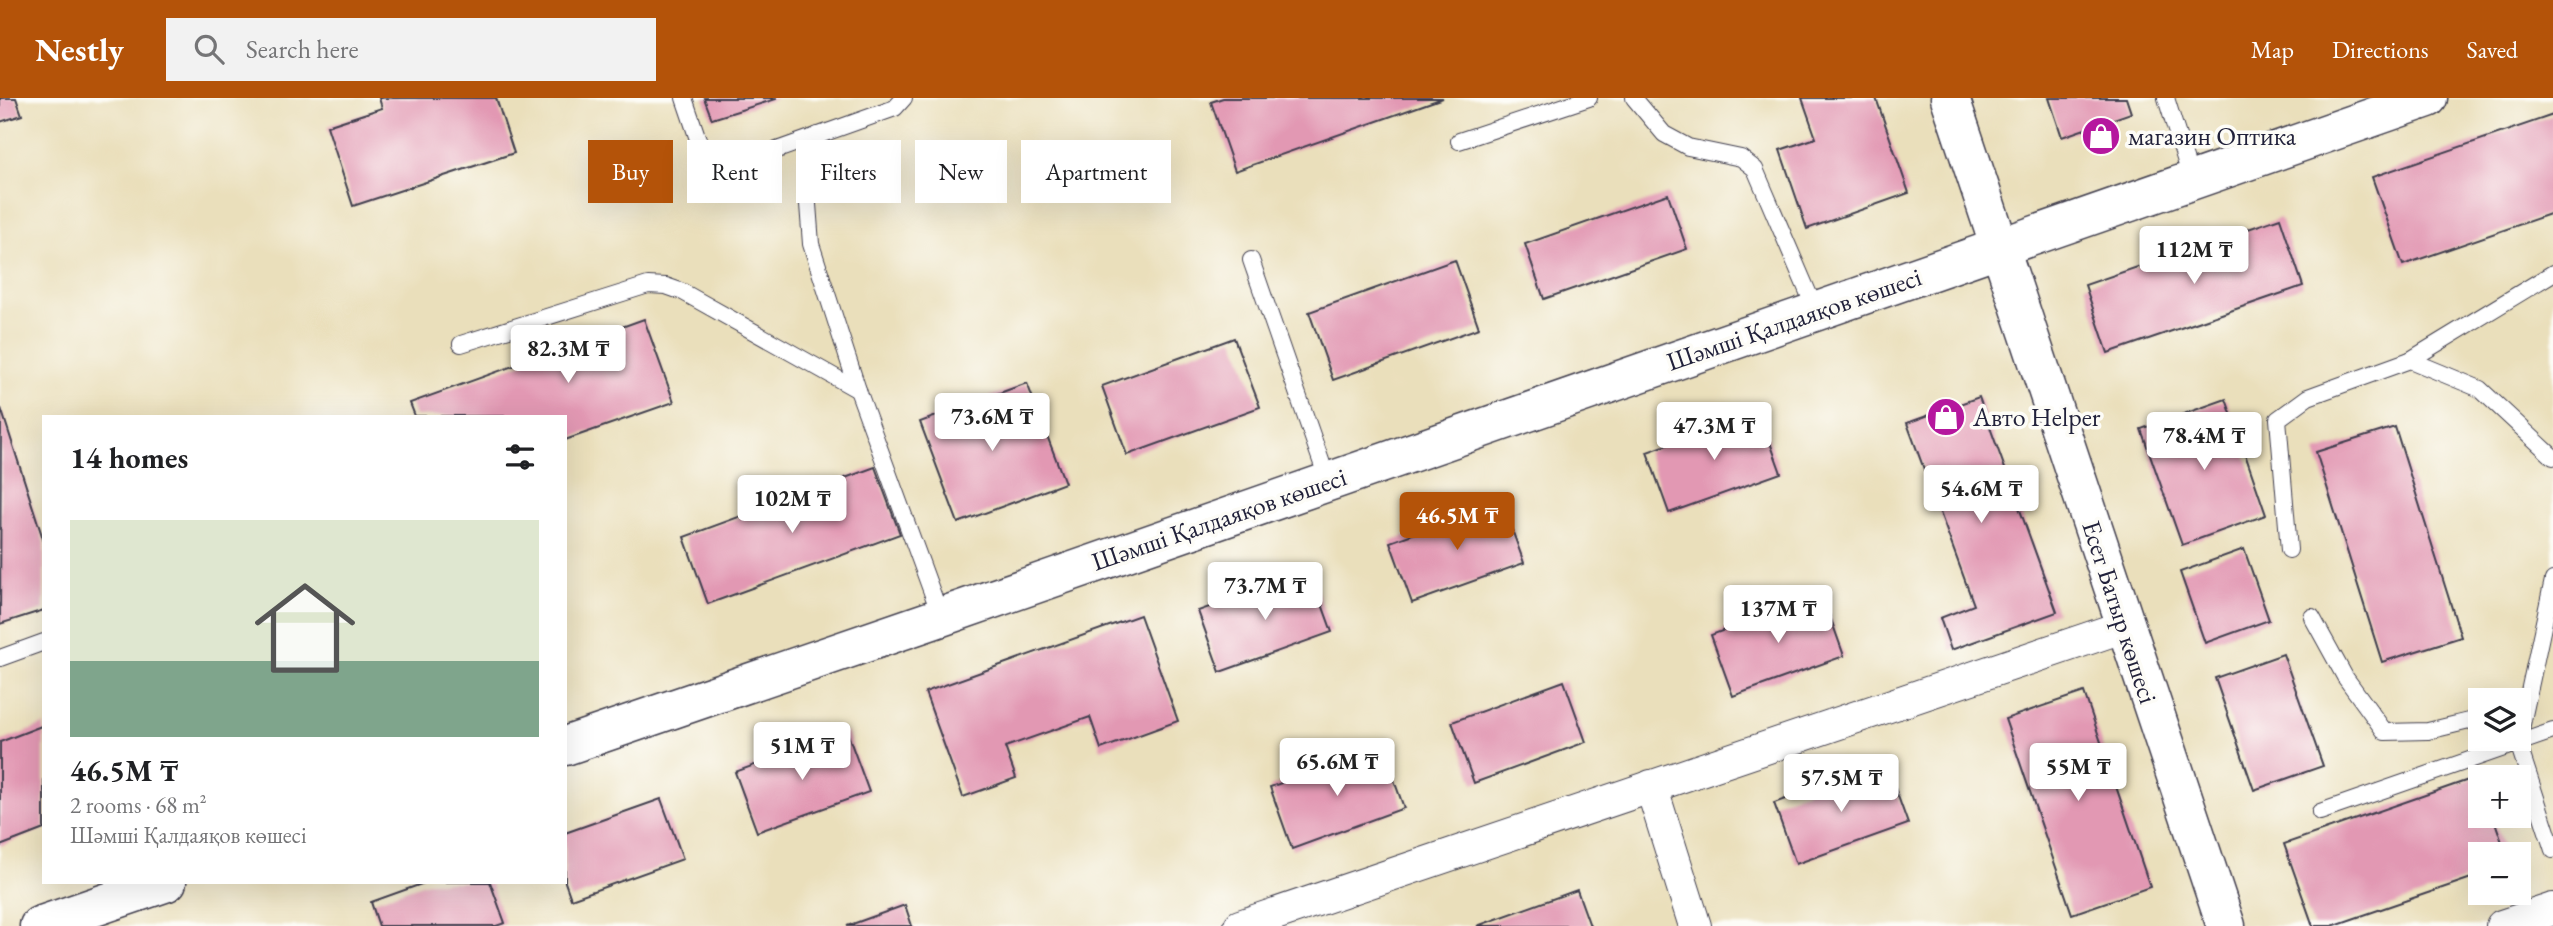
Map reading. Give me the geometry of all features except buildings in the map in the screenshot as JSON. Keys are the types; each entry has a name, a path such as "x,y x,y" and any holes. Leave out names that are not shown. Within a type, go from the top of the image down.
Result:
{"street":[{"name":"Есет Батыр көшесі","path":"1950,98 2226,926"},
{"name":"Шәмші Қалдаяқов көшесі","path":"567,745 2428,98"},
{"path":"1240,926 2125,626"},
{"path":"1651,786 1695,926"},
{"path":"39,926 161,884"},
{"path":"2502,926 2553,909"}],"lane":[{"path":"684,98 702,151 724,164 746,161 895,107 904,98"},
{"path":"1459,141 1589,98"},
{"path":"1634,98 1664,134 1688,147 1741,158 1755,169 1816,312"},
{"path":"2166,98 2192,181"},
{"path":"818,135 807,191 811,244 858,390 941,617"},
{"path":"1251,260 1328,481"},
{"path":"2289,550 2278,419 2308,397 2410,360 2553,273"},
{"path":"461,344 648,285 666,286 683,292 858,390"},
{"path":"2410,360 2480,388 2553,457"},
{"path":"2529,688 2547,629 2553,580"},
{"path":"2312,617 2345,677 2385,732 2428,731 2468,720"},
{"path":"0,658 42,643"},
{"path":"2531,737 2553,732"},
{"path":"2320,812 2486,751"},
{"path":"2517,751 2553,850"}],"place":[{"name":"магазин Оптика","path":"2101,136"},
{"name":"Авто Helper","path":"1946,417"}]}
